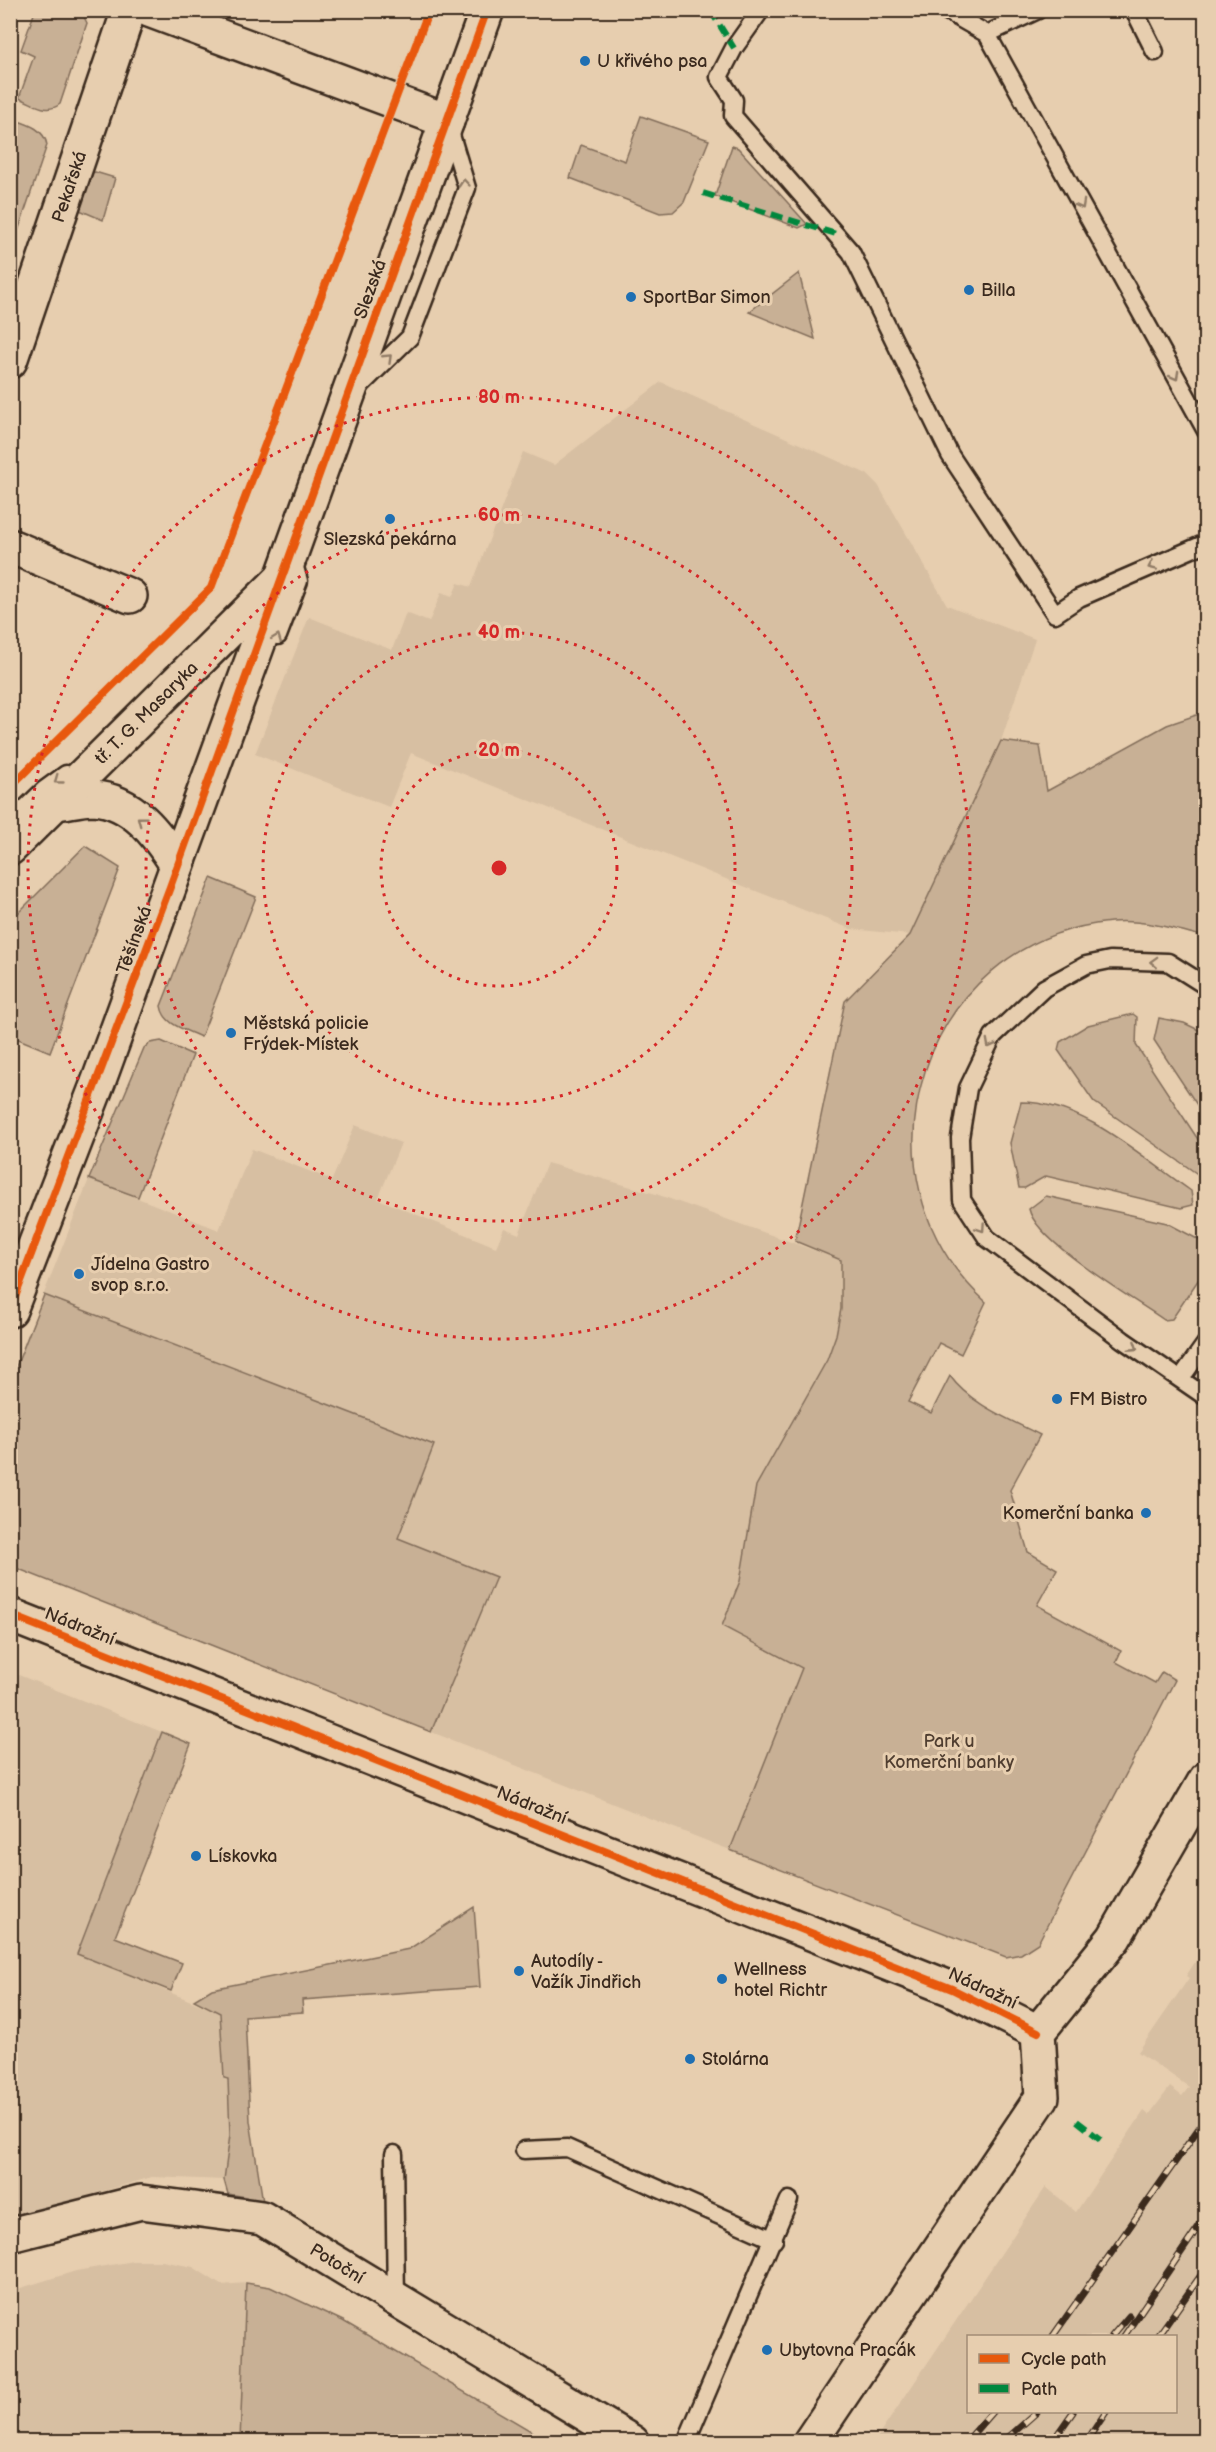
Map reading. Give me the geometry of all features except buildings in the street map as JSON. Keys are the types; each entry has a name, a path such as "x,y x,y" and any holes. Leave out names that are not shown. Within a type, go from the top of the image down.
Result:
{"street":[{"name":"Pekařská","path":"10,361 129,10"},
{"path":"149,10 447,121"},
{"name":"Slezská","path":"286,566 487,10"},
{"path":"10,546 130,596"},
{"name":"tř. T. G. Masaryka","path":"10,848 139,720 286,566"},
{"name":"Těšínská","path":"10,1310 21,1255 177,865 286,566"},
{"path":"56,803 93,798 122,806 156,831 177,865"},
{"name":"Nádražní","path":"10,1615 952,1989 1038,2032"},
{"path":"810,2442 1042,2097 1038,2032 1114,1938 1206,1779"},
{"name":"Potoční","path":"10,2235 141,2202 262,2218 632,2442"}],"lane":[{"path":"761,10 734,48 719,77 734,100 733,116 851,252 950,455 1055,614 1079,598 1206,543"},
{"path":"945,10 987,34 1206,431"},
{"path":"987,34 1038,10"},
{"path":"1134,10 1155,52"},
{"path":"10,823 44,790 139,720"},
{"path":"1206,986 1168,962 1110,960 1086,965 1044,988 993,1036 968,1088 960,1138 962,1200 987,1238 1123,1340 1206,1397"},
{"path":"1181,1378 1206,1344"},
{"path":"524,2150 567,2148 774,2240"},
{"path":"394,2154 396,2300"},
{"path":"686,2442 774,2240 789,2200"}],"shaded area":[{"path":"661,382 867,474 878,485 947,605 1035,639 1001,741 910,935 851,929 411,753 389,807 255,754 309,617 392,650 406,613 429,622 441,593 452,597 458,583 471,587 523,452 554,465"},
{"path":"355,1125 401,1143 378,1199 496,1247 504,1228 519,1234 547,1163 656,1194 841,1260 841,1309 836,1335 827,1360 756,1486 740,1581 722,1626 803,1668 730,1850 11,1566 10,1380 89,1179 219,1230 252,1149 332,1180"},
{"path":"11,1672 162,1732 77,1954 220,2013 223,2078 228,2078 230,2135 224,2180 152,2177 11,2218"},
{"path":"1205,1947 1205,2441 875,2441 1046,2187 1076,2212 1144,2111 1149,2115 1170,2087 1182,2096 1189,2087 1138,2052 1189,1978 1186,1976"},
{"path":"134,2261 162,2261 193,2267 221,2285 246,2283 240,2441 11,2442 11,2291 76,2271"}],"green space":[{"path":"35,11 81,11 87,23 60,104 50,108 40,107 19,98 34,56 21,50"},
{"path":"641,116 709,140 684,202 673,212 660,213 570,178 581,145 625,161"},
{"path":"12,119 39,131 47,145 15,240 11,244"},
{"path":"732,146 738,148 807,224 799,228 715,196"},
{"path":"95,172 115,178 103,220 75,208 87,174"},
{"path":"799,273 815,339 749,312"},
{"name":"Park u Komerční banky","path":"1205,712 1205,937 1147,923 1111,922 1046,938 992,971 951,1017 925,1071 914,1131 920,1192 943,1250 986,1302 961,1354 939,1343 908,1402 931,1413 950,1376 958,1386 979,1403 1040,1435 1010,1490 1028,1552 1057,1569 1037,1605 1121,1651 1116,1662 1155,1683 1162,1672 1175,1680 1038,1943 1021,1954 1006,1957 730,1850 802,1668 722,1626 740,1581 756,1486 827,1360 836,1335 841,1309 841,1260 795,1241 845,1001 910,935 1001,741 1040,746 1047,791 1167,725"},
{"path":"85,846 120,868 50,1052 11,1036 11,920"},
{"path":"211,878 256,897 201,1037 170,1022 161,1006"},
{"path":"1133,1014 1137,1017 1136,1045 1205,1150 1205,1174 1199,1175 1094,1102 1058,1050 1060,1042 1088,1025"},
{"path":"1159,1018 1184,1023 1205,1033 1205,1117 1154,1040"},
{"path":"161,1041 193,1055 138,1197 89,1179 144,1048 150,1043"},
{"path":"1021,1102 1044,1104 1067,1111 1110,1133 1191,1191 1193,1205 1181,1208 1046,1176 1025,1188 1019,1188 1010,1143"},
{"path":"1046,1196 1167,1223 1205,1243 1205,1270 1172,1319 1164,1320 1110,1284 1049,1237 1036,1222 1029,1209"},
{"path":"44,1295 434,1445 398,1538 496,1577 431,1732 11,1566 11,1380"},
{"path":"162,1732 191,1744 115,1937 182,1963 171,1991 77,1954"},
{"path":"474,1907 480,1987 302,2000 303,2012 245,2016 250,2121 264,2208 246,2197 228,2194 224,2180 230,2135 228,2079 224,2078 220,2013 194,2000 212,1989 409,1949"},
{"path":"246,2283 270,2287 343,2321 548,2441 240,2441"}],"railway":[{"path":"1054,2335 1206,2118"},
{"path":"1125,2335 1206,2216"},
{"path":"1159,2335 1206,2268"},
{"path":"1113,2335 1129,2316"},
{"path":"966,2442 991,2413"},
{"path":"1003,2442 1036,2413"},
{"path":"1052,2442 1072,2413"},
{"path":"1086,2442 1105,2413"}],"marked path":[{"path":"710,10 734,48"},
{"path":"703,193 836,234"},
{"path":"1077,2121 1104,2142"}],"cycle path":[{"path":"10,787 211,588 429,10"},
{"path":"10,1310 170,887 487,10"},
{"path":"10,1615 952,1989 1038,2032"}],"place":[{"name":"U křivého psa","path":"585,61"},
{"name":"Billa","path":"969,290"},
{"name":"SportBar Simon","path":"631,297"},
{"name":"Slezská pekárna","path":"390,519"},
{"name":"Městská policie Frýdek-Místek","path":"231,1033"},
{"name":"Jídelna Gastro svop s.r.o.","path":"79,1274"},
{"name":"FM Bistro","path":"1057,1399"},
{"name":"Komerční banka","path":"1146,1513"},
{"name":"Lískovka","path":"196,1856"},
{"name":"Autodíly - Važík Jindřich","path":"519,1971"},
{"name":"Wellness hotel Richtr","path":"722,1979"},
{"name":"Stolárna","path":"690,2059"},
{"name":"Ubytovna Pracák","path":"767,2350"}]}
